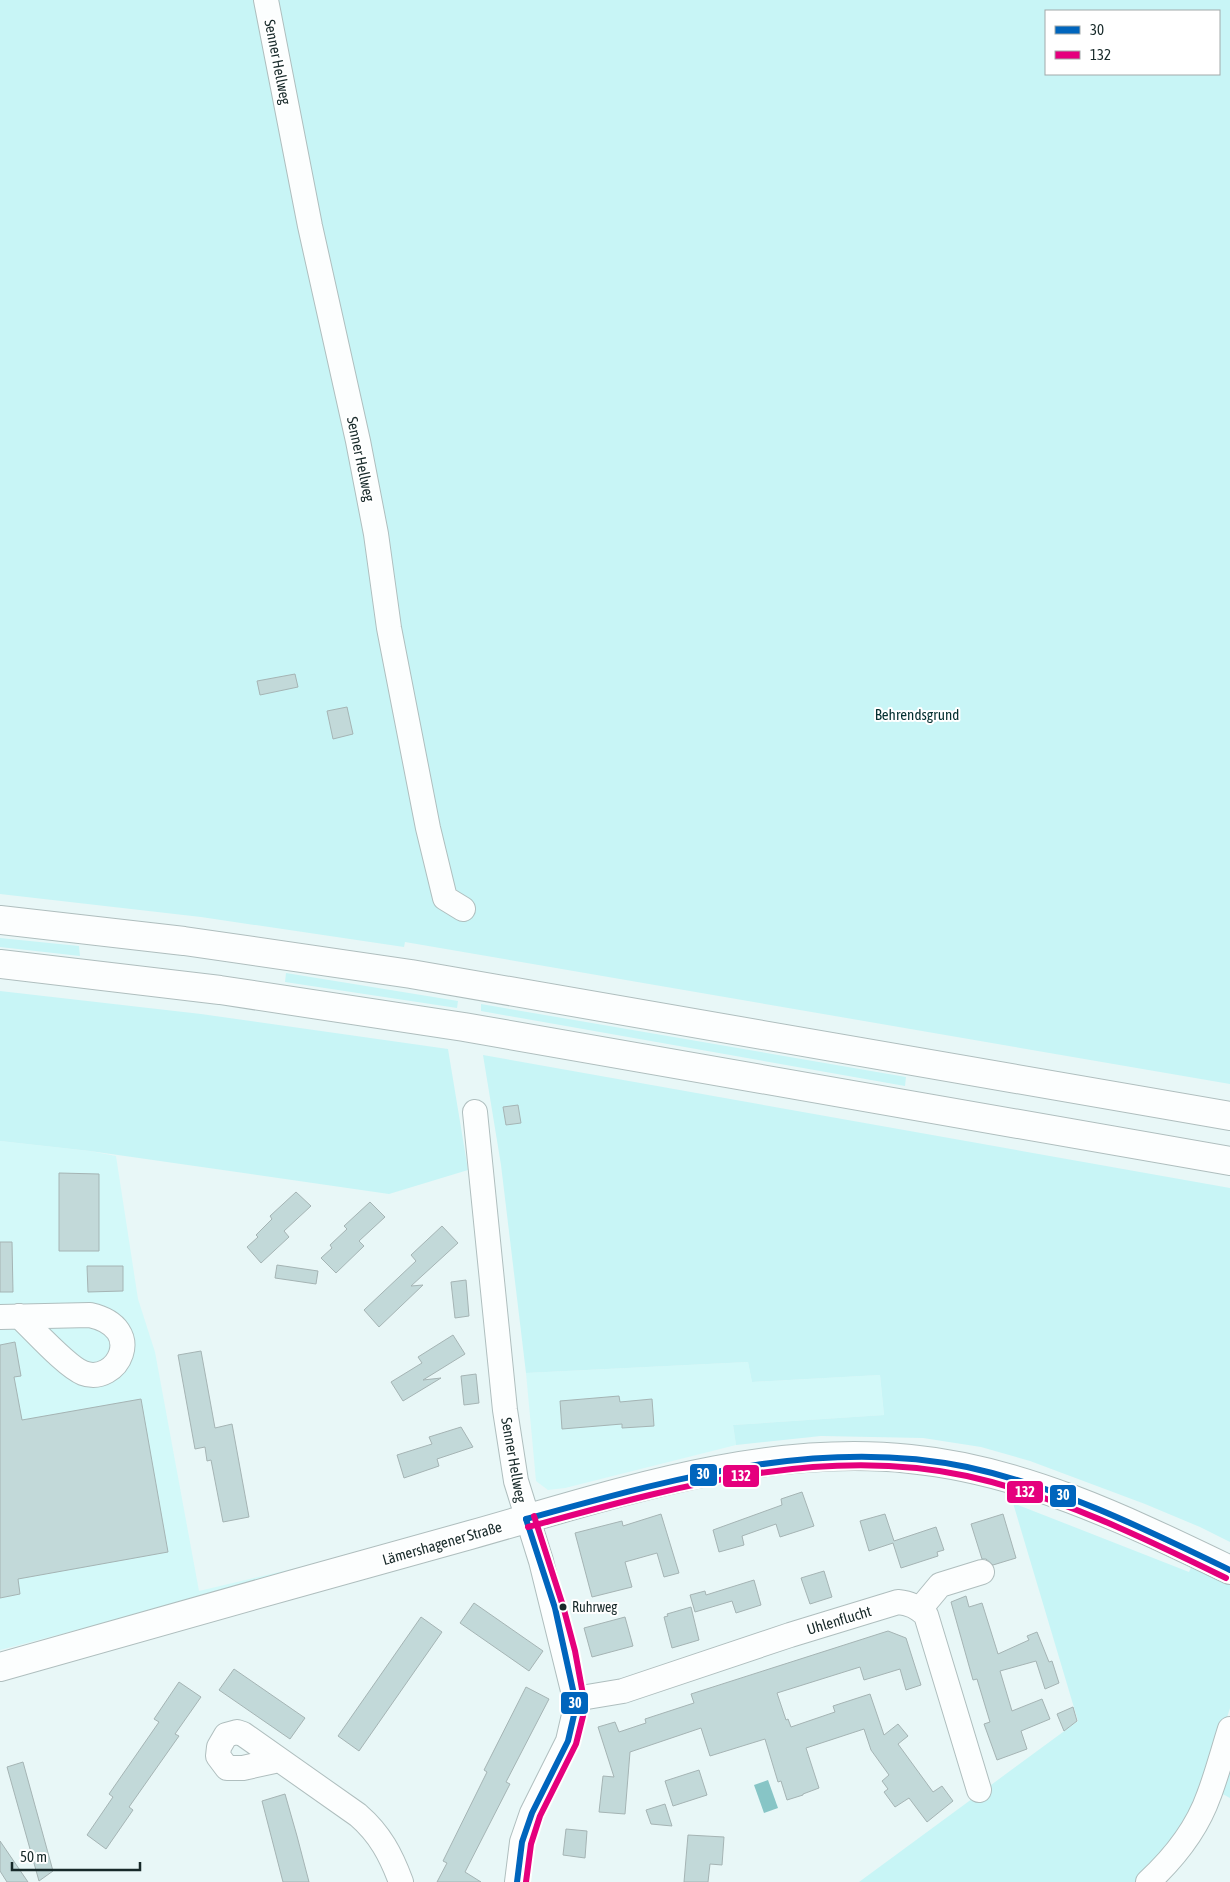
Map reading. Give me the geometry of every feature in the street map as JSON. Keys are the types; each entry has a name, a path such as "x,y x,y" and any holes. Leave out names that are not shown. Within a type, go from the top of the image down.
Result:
{"main road":[{"path":"0,920 184,941 412,974 1230,1116"},
{"path":"0,964 172,984 356,1009 1230,1160"},
{"name":"Lämershagener Straße","path":"0,1667 526,1519 672,1481 764,1462 845,1456 907,1458 966,1467 1025,1483 1107,1513 1230,1570"}],"street":[{"name":"Senner Hellweg","path":"266,0 310,226 358,441 376,534 389,628 428,828 445,898 462,909"},
{"name":"Senner Hellweg","path":"475,1112 505,1410 516,1481 526,1519 551,1595 575,1699 574,1715 568,1741 532,1813 522,1842 517,1882"},
{"path":"979,1790 926,1615 920,1609 940,1585 982,1572"},
{"name":"Uhlenflucht","path":"575,1699 624,1691 790,1635 898,1602 913,1605 920,1609"},
{"path":"1148,1882 1179,1848 1200,1816 1209,1796 1230,1729"},
{"path":"279,1760 369,1824 381,1839 392,1858 401,1882"}],"shaded area":[{"path":"0,1141 90,1151 116,1156 138,1299 155,1352 199,1591 348,1556 246,1586 0,1650"},
{"path":"748,1362 752,1382 880,1375 884,1415 733,1425 736,1445 565,1488 548,1490 536,1481 526,1373"},
{"path":"768,1780 778,1808 764,1813 754,1785"}],"green space":[{"name":"Behrendsgrund","path":"0,0 1230,0 1230,1084 405,942 404,947 201,917 0,894"},
{"path":"0,938 79,946 80,956 0,947"},
{"path":"286,973 458,1001 457,1008 285,982"},
{"path":"0,991 201,1014 448,1049 468,1170 389,1194 90,1151 0,1141"},
{"path":"481,1004 906,1077 905,1086 481,1011"},
{"path":"483,1055 1230,1188 1230,1542 1145,1504 1030,1461 981,1447 923,1438 821,1436 736,1445 733,1425 884,1415 880,1375 752,1382 748,1362 526,1373 501,1165"},
{"path":"1013,1503 1189,1572 1193,1563 1230,1580 1230,1708 1207,1781 1189,1824 1142,1882 859,1882 1078,1721"},
{"path":"1230,1750 1230,1798 1217,1791"}],"building":[{"path":"295,674 298,687 260,695 257,681"},
{"path":"347,707 353,734 333,739 327,711"},
{"path":"518,1105 521,1123 506,1125 503,1107"},
{"path":"59,1173 99,1174 99,1251 59,1251"},
{"path":"296,1192 311,1206 284,1231 289,1237 261,1263 247,1247 258,1237 256,1235 272,1219 270,1216"},
{"path":"370,1202 385,1217 359,1241 364,1246 336,1273 321,1258 332,1248 330,1245 347,1229 344,1226"},
{"path":"442,1226 458,1243 411,1286 423,1285 379,1327 364,1310 416,1261 411,1255"},
{"path":"0,1242 12,1242 13,1292 0,1292"},
{"path":"277,1265 318,1271 316,1284 275,1278"},
{"path":"87,1266 123,1266 123,1291 88,1292"},
{"path":"466,1280 469,1316 455,1318 451,1282"},
{"path":"453,1335 465,1354 423,1380 441,1378 403,1401 391,1382 422,1363 418,1357"},
{"path":"15,1342 21,1376 14,1377 22,1420 141,1399 168,1552 18,1579 20,1594 0,1598 0,1345"},
{"path":"201,1351 215,1428 232,1424 249,1517 223,1522 211,1460 207,1461 205,1447 195,1449 178,1355"},
{"path":"476,1374 479,1403 464,1405 461,1376"},
{"path":"619,1396 620,1402 652,1399 654,1426 622,1428 622,1424 562,1429 560,1401"},
{"path":"461,1427 473,1447 437,1459 439,1466 404,1478 397,1455 432,1444 429,1437"},
{"path":"802,1492 814,1526 780,1537 776,1524 742,1536 744,1545 719,1552 713,1530 782,1505 781,1499"},
{"path":"661,1514 679,1573 664,1577 657,1553 625,1562 632,1587 592,1597 575,1533 622,1521 623,1526"},
{"path":"885,1514 894,1541 936,1527 944,1550 937,1552 938,1556 901,1568 893,1543 869,1551 860,1521"},
{"path":"1003,1514 1016,1558 993,1565 986,1559 982,1559 971,1524"},
{"path":"824,1571 832,1597 810,1604 801,1578"},
{"path":"754,1580 761,1605 736,1613 732,1601 695,1612 690,1595 705,1591 706,1595"},
{"path":"966,1596 969,1607 982,1603 998,1654 1029,1640 1027,1636 1037,1632 1049,1662 1052,1661 1059,1683 1045,1689 1036,1661 1000,1671 1012,1711 1042,1699 1050,1719 1021,1731 1027,1749 997,1760 984,1724 990,1722 977,1679 973,1680 951,1602"},
{"path":"474,1603 543,1651 529,1671 460,1623"},
{"path":"691,1607 699,1640 672,1648 664,1617 668,1616 667,1614"},
{"path":"421,1617 442,1632 359,1751 338,1736"},
{"path":"625,1617 633,1646 592,1657 584,1628"},
{"path":"888,1631 906,1638 921,1685 906,1690 900,1669 864,1680 860,1667 777,1693 786,1720 788,1719 791,1727 835,1712 833,1706 870,1694 884,1735 898,1724 908,1736 898,1744 933,1792 942,1786 953,1801 927,1822 909,1798 895,1807 884,1792 888,1789 882,1781 889,1775 871,1750 864,1729 806,1748 819,1788 787,1800 781,1781 778,1782 765,1739 710,1756 701,1728 630,1752 625,1814 599,1812 603,1776 614,1777 598,1727 615,1722 619,1732 646,1723 645,1719 694,1703 691,1694"},
{"path":"234,1669 305,1718 290,1739 219,1690"},
{"path":"179,1682 201,1697 175,1734 179,1736 129,1807 133,1810 106,1849 87,1835 113,1797 109,1794 159,1722 154,1719"},
{"path":"526,1687 549,1699 506,1782 510,1784 465,1872 481,1882 437,1882 447,1863 443,1861 487,1772 484,1770"},
{"path":"1073,1707 1077,1721 1064,1731 1057,1714"},
{"path":"23,1762 53,1871 39,1881 7,1767"},
{"path":"699,1770 707,1795 673,1806 665,1781"},
{"path":"285,1794 309,1882 283,1882 262,1801"},
{"path":"665,1804 672,1826 651,1824 646,1810"},
{"path":"566,1829 587,1831 585,1858 563,1855"},
{"path":"688,1835 724,1837 722,1865 710,1864 708,1882 684,1882"},
{"path":"0,1841 28,1882 7,1882 0,1871"}],"transit line":[{"name":"30","path":"526,1519 634,1490 689,1477 745,1467 800,1460 856,1457 911,1459 967,1467 1002,1475 1035,1486 1102,1511 1230,1570"},
{"name":"132","path":"528,1527 635,1498 745,1475 801,1468 856,1465 912,1467 1001,1484 1067,1506 1131,1533 1226,1578"},
{"name":"132","path":"526,1882 531,1844 540,1816 576,1744 583,1716 584,1700 575,1651 563,1606 534,1516"},
{"name":"30","path":"517,1882 522,1842 532,1813 568,1741 574,1715 575,1699 555,1608 526,1519"}],"place":[{"name":"Ruhrweg","path":"563,1607"}]}
